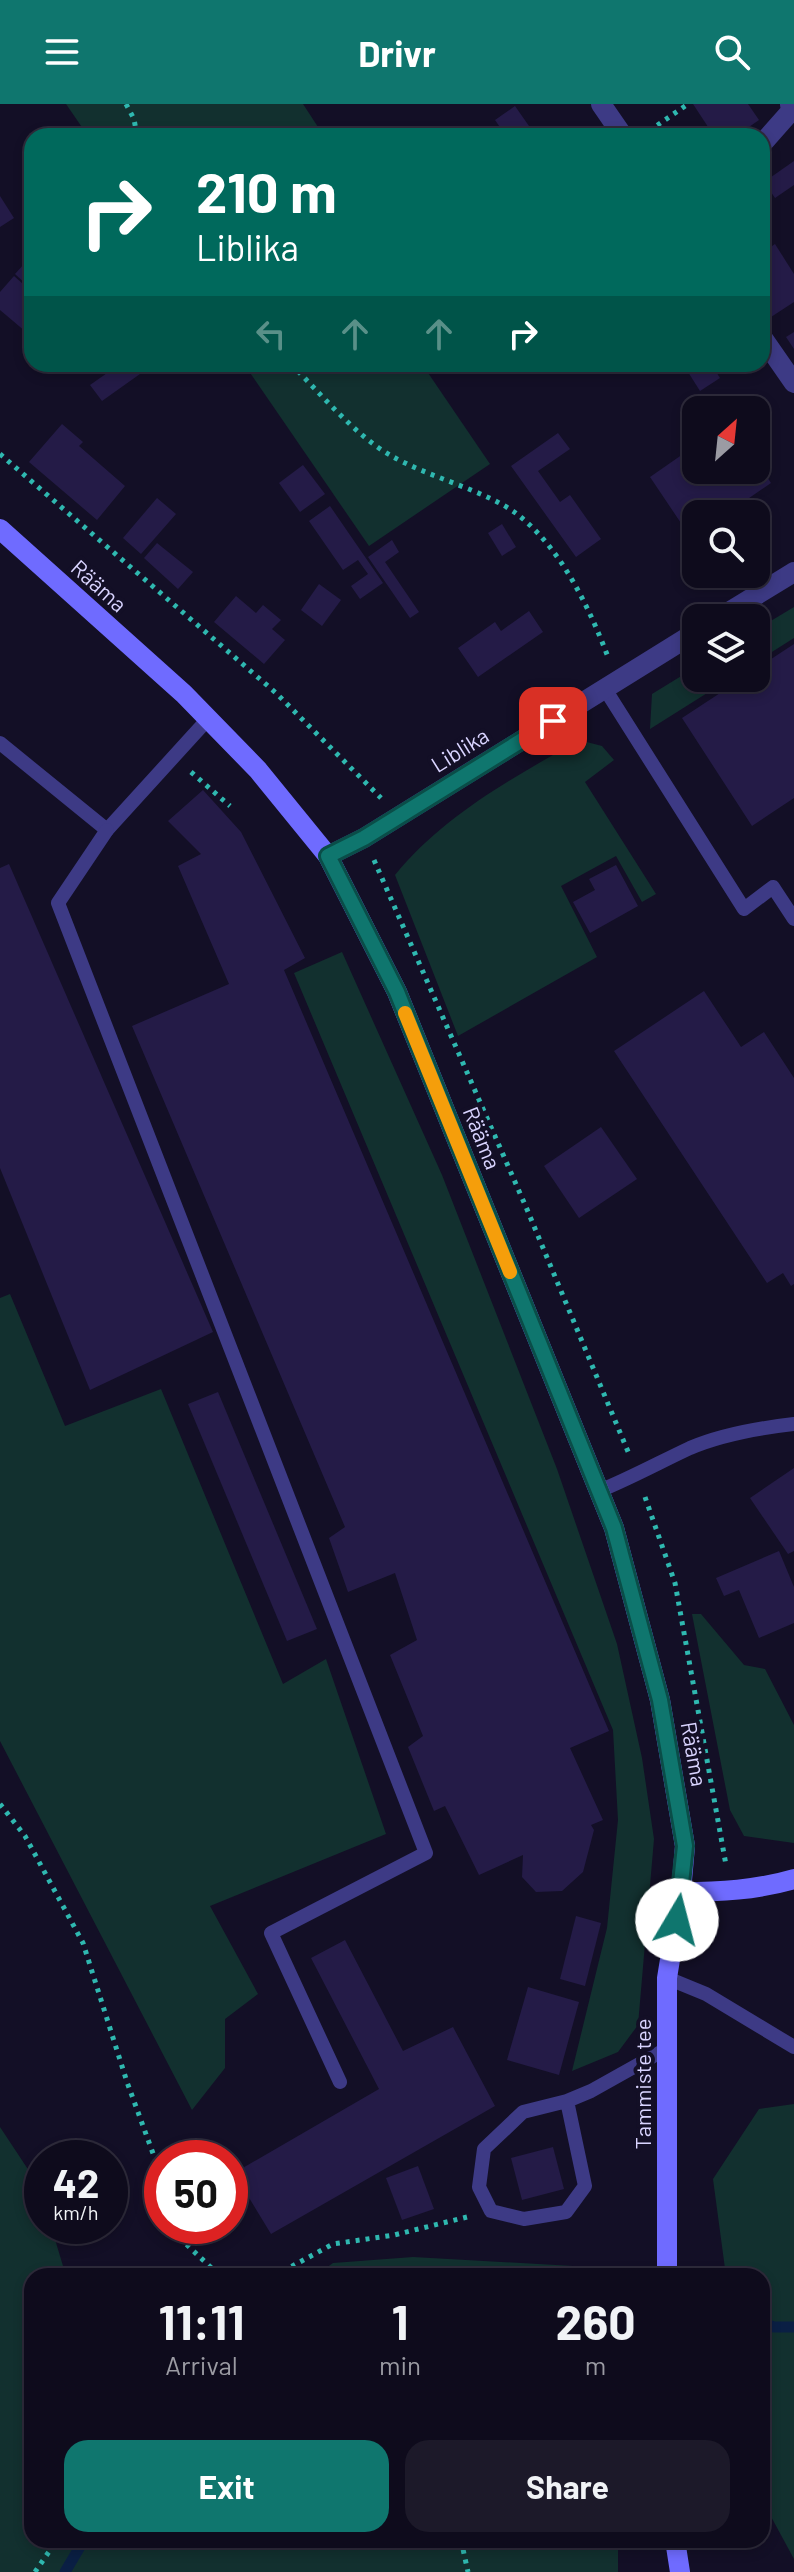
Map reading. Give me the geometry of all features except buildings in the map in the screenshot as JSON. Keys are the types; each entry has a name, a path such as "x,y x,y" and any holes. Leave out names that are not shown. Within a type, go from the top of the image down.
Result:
{"main road":[{"name":"Rääma","path":"0,529 184,694 258,770 328,856 397,992 614,1528 660,1700 685,1846 681,1892"},
{"path":"681,1892 731,1892 794,1879"},
{"name":"Tammiste tee","path":"667,2268 667,1978 681,1892"},
{"path":"676,2548 680,2572"}],"street":[{"path":"601,104 618,128"},
{"path":"770,135 791,111 790,105"},
{"path":"770,348 794,383"},
{"path":"742,604 794,572"},
{"name":"Liblika","path":"328,856 399,816 682,641"}],"lane":[{"path":"611,685 744,909 773,887 794,919"},
{"path":"208,719 107,830 58,903 426,1853 271,1933 340,2082"},
{"path":"0,743 107,830"},
{"path":"599,1491 692,1447 756,1428 794,1424"},
{"path":"667,1978 706,1994 794,2047"},
{"path":"567,2101 585,2186 566,2212 524,2219 491,2211 479,2187 484,2149 523,2112 567,2101 591,2091 666,2049"}],"path":[{"path":"126,104 136,128"},
{"path":"652,128 688,104"},
{"path":"299,372 347,420 386,453 516,513 547,543 597,628 611,685"},
{"path":"0,454 276,693 399,816"},
{"path":"174,757 230,806"},
{"path":"0,1804 25,1836 83,1943 148,2140"},
{"path":"289,2268 333,2244 394,2235 491,2211"},
{"path":"186,2244 212,2268"},
{"path":"35,2572 52,2548"},
{"path":"463,2548 468,2572"}],"green space":[{"path":"66,104 303,104 319,128 82,128"},
{"path":"249,372 427,372 490,464 369,546"},
{"path":"794,607 794,638 770,653 770,622"},
{"path":"682,676 682,692 709,692 650,729 652,694"},
{"path":"579,740 602,746 614,760 585,782 656,894 642,902 616,856 561,886 597,957 458,1036 395,875 457,816"},
{"path":"342,952 442,1175 557,1469 617,1644 642,1758 654,1839 638,2025 618,2052 572,2071 607,1928 618,1820 613,1730 294,973"},
{"path":"10,1294 65,1426 161,1389 283,1684 326,1659 386,1834 210,1906 258,1994 225,2019 225,2068 192,2110 0,1741 0,1298"},
{"path":"692,1614 701,1614 744,1665 765,1669 794,1725 794,1843 744,1836 730,1810"},
{"path":"794,2104 794,2559 770,2515 770,2268 725,2268 713,2179 759,2109"},
{"path":"0,2127 24,2163 24,2244 56,2244 64,2268 24,2268 24,2548 618,2548 618,2572 0,2572"},
{"path":"413,2257 578,2268 326,2268 333,2263"}],"waterway":[{"path":"770,2326 794,2327"},
{"path":"65,2572 79,2548"}],"slow traffic":[{"path":"405,1013 510,1272"}],"route":[{"path":"553,721 364,838 328,856 397,992 614,1528 660,1700 685,1846 677,1920"}]}
